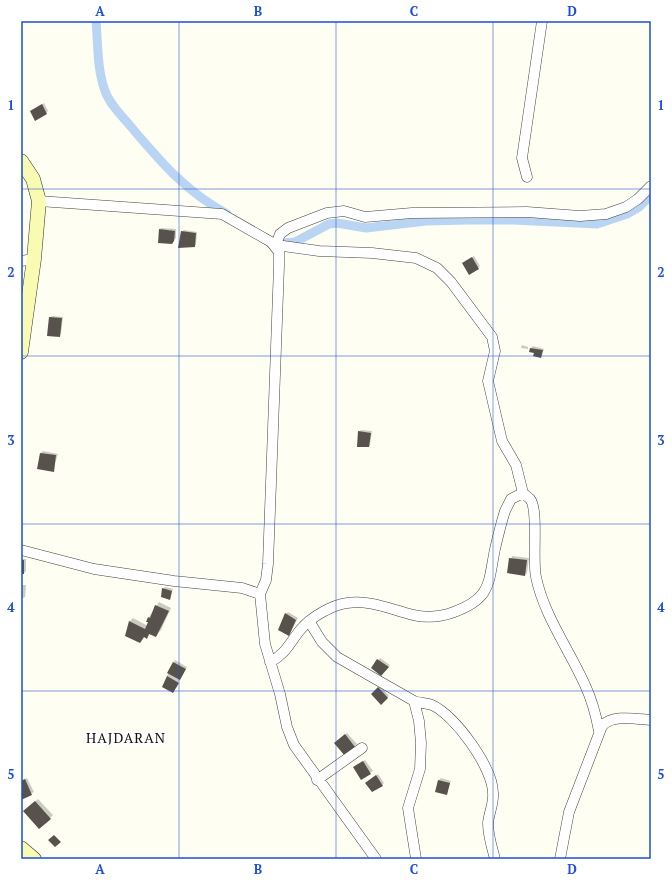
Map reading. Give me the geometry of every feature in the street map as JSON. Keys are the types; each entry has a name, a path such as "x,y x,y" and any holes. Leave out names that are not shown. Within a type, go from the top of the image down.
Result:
{"main road":[{"path":"21,161 33,179 39,201 27,260 21,352"},
{"path":"21,848 34,859"}],"street":[{"path":"527,177 522,158 542,21"},
{"path":"376,859 317,780 294,745 289,733 280,694 265,644 260,594 266,580 268,564 279,266 277,242 288,228 327,213 344,211 365,217 412,213 527,212 580,216 606,214 626,207 638,199 651,186"},
{"path":"39,201 217,213 233,219 267,239 277,242 319,251 372,253 416,258 437,268 451,282 492,337 495,351 488,381 502,441 516,465 523,493 531,499 535,516 534,554 536,576 539,588 555,626 585,685 594,708 599,731"},
{"path":"270,662 282,654 300,630 309,621 334,607 347,603 363,602 415,615 440,617 466,608 477,601 488,588 505,511 510,499 523,493"},
{"path":"21,550 94,569 174,581 242,588 260,594"},
{"path":"309,621 322,642 337,657 414,701 432,705 462,730 491,779 494,793 488,822 490,840 496,859"},
{"path":"414,701 419,720 421,743 420,770 408,808 416,859"},
{"path":"560,859 568,812 599,731 605,722 621,719 651,720"},
{"path":"317,780 362,748"}],"building":[{"path":"42,104 47,114 35,121 30,111"},
{"path":"159,229 175,231 174,241 172,244 158,243"},
{"path":"181,231 196,233 195,247 178,248"},
{"path":"472,257 479,269 469,275 462,263"},
{"path":"49,317 62,318 60,337 47,336"},
{"path":"530,348 543,350 541,358 533,356 534,353 529,352"},
{"path":"358,431 371,433 369,447 357,447"},
{"path":"40,453 56,455 54,472 37,469"},
{"path":"509,558 527,560 525,576 507,573"},
{"path":"21,560 24,560 24,574 21,574"},
{"path":"162,588 172,591 170,600 161,597"},
{"path":"155,605 169,611 156,637 149,634 147,639 144,637 140,643 125,636 129,621 145,629 148,622 146,622 148,617 150,618"},
{"path":"285,613 296,620 289,636 278,630"},
{"path":"377,659 389,667 381,676 371,668"},
{"path":"173,662 186,669 180,680 167,673"},
{"path":"167,676 179,683 173,693 162,687"},
{"path":"378,687 388,698 381,705 371,694"},
{"path":"345,734 355,747 345,756 334,743"},
{"path":"363,761 371,774 361,780 353,767"},
{"path":"376,775 383,786 372,792 365,783"},
{"path":"25,779 32,795 21,800 21,781"},
{"path":"438,780 450,783 447,795 435,792"},
{"path":"35,801 51,819 39,829 23,811"},
{"path":"54,835 61,842 55,847 48,840"}],"waterway":[{"path":"96,21 100,74 102,83 110,101 153,153 175,176 199,196 227,214"},
{"path":"282,243 295,242 329,224 337,223 366,228 426,221 468,220 513,220 597,224 627,214 639,207 651,195"}],"district":[{"name":"HAJDARAN","path":"126,738"}]}
